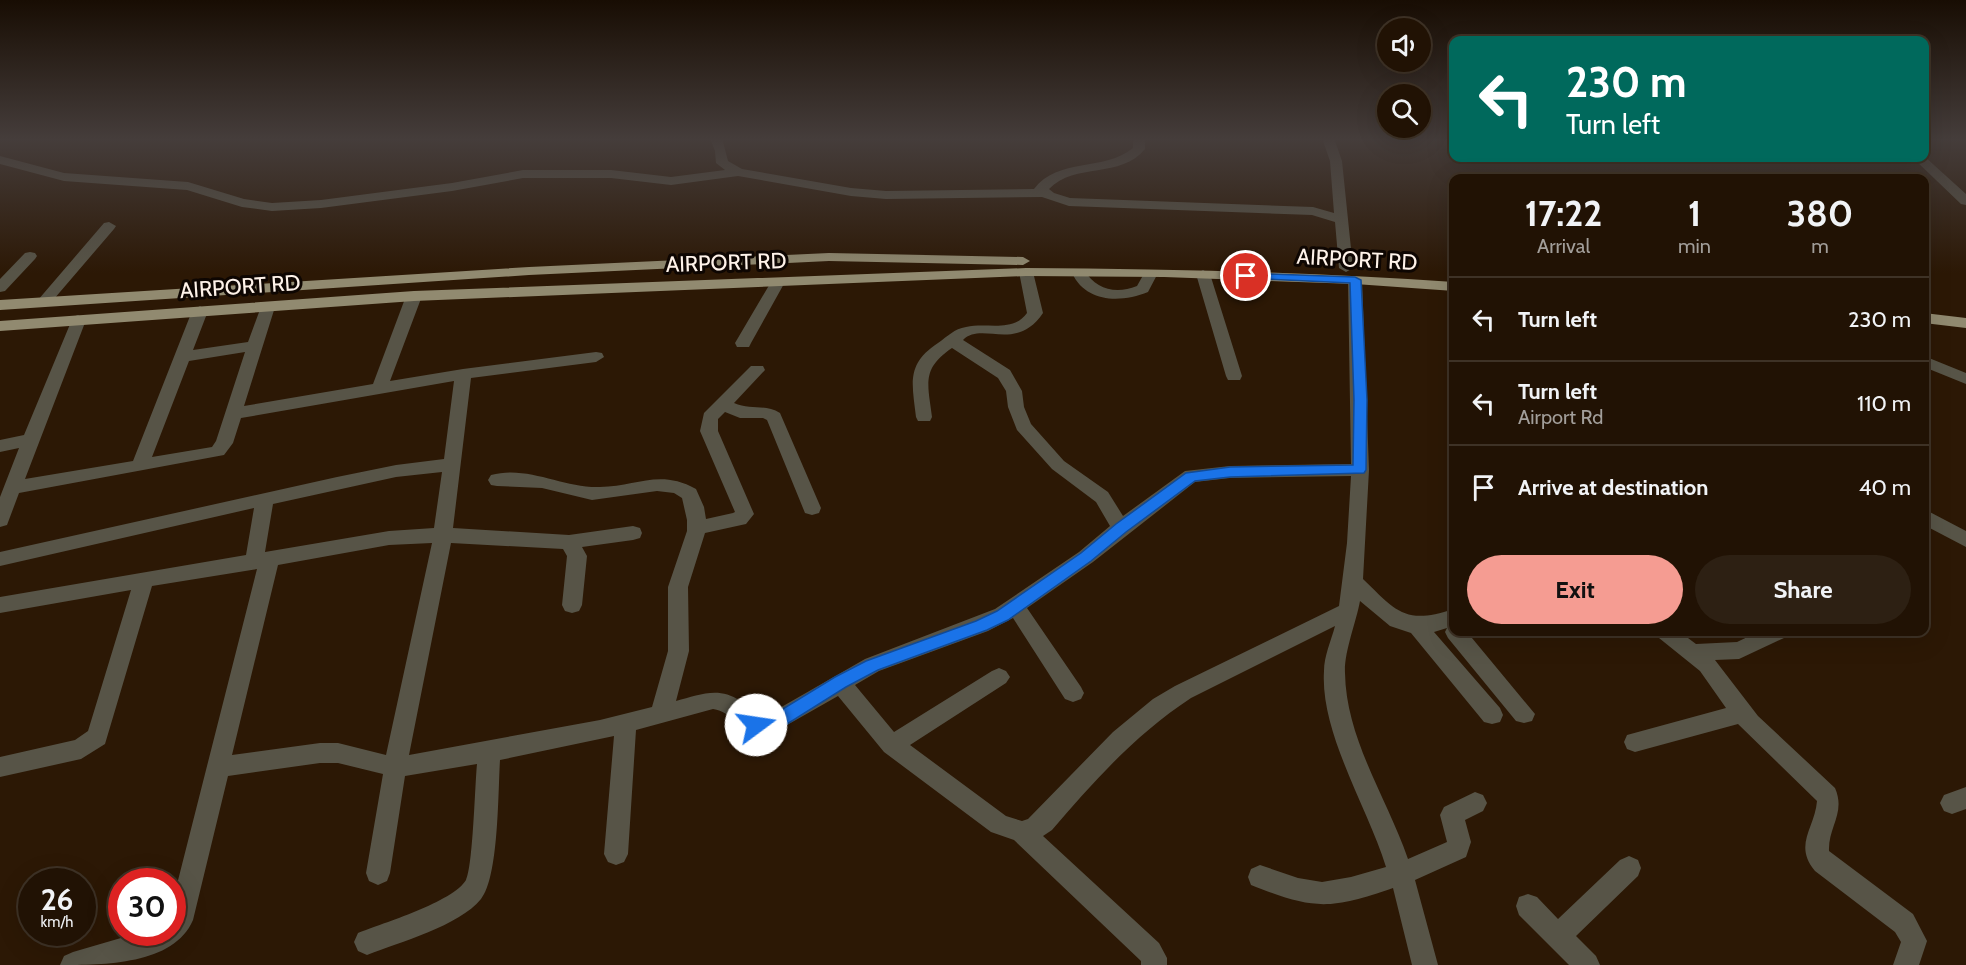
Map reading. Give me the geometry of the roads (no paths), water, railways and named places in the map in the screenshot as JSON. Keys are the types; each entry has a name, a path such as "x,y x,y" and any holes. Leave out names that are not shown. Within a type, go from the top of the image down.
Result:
{"main road":[{"path":"0,305 529,271 830,257 1351,274 1449,275"},
{"name":"AIRPORT RD","path":"0,326 414,296 1026,272 1351,274 1449,285"},
{"path":"1929,319 1966,323"},
{"path":"1929,330 1966,334"}],"street":[{"path":"147,183 188,186 242,202 272,207 321,204 474,183"},
{"path":"800,183 851,192 886,195 1043,193 1069,202 1314,211 1341,219"},
{"path":"1043,193 1042,186 1048,183"},
{"path":"1338,183 1341,219 1351,274 1360,400 1360,470 1353,582 1334,670 1340,718 1401,873 1425,965"},
{"path":"1946,183 1966,201"},
{"path":"43,303 109,226"},
{"path":"0,288 30,256"},
{"path":"924,417 920,370 929,356 965,331 1012,330 1028,324 1035,313 1026,272"},
{"path":"1203,274 1234,376"},
{"path":"743,344 778,282"},
{"path":"380,387 414,296"},
{"path":"8,493 218,451 224,443 267,307"},
{"path":"140,466 200,311"},
{"path":"0,520 8,493 32,440 78,320"},
{"path":"954,339 959,347 1004,374 1014,391 1016,407 1023,426 1058,465 1102,497 1121,528"},
{"path":"182,357 255,346"},
{"path":"234,413 463,374 596,357"},
{"path":"1929,363 1966,379"},
{"path":"697,528 739,519 745,514 708,426 710,417 757,370"},
{"path":"378,873 395,767 442,536 463,374"},
{"path":"722,404 740,412 766,412 774,417 812,508"},
{"path":"0,446 32,440"},
{"path":"0,559 396,471 452,465"},
{"path":"219,766 320,753 338,753 395,767 489,753 718,700 734,707 756,725 764,728 840,682 885,660 981,625 1016,607 1086,557 1182,481 1201,474 1360,470"},
{"path":"497,480 541,482 599,494 641,485 674,486 690,494 697,515 697,528 677,589 680,623 679,646 661,714"},
{"path":"186,900 219,766 262,561 265,499"},
{"path":"1929,519 1966,540"},
{"path":"0,605 389,538 442,536 569,542 633,533"},
{"path":"569,542 577,556 572,606"},
{"path":"0,767 81,749 97,737 144,581"},
{"path":"1353,582 1396,620 1418,627 1449,625"},
{"path":"1016,607 1073,693"},
{"path":"1022,832 1034,829 1044,822 1121,739 1161,706 1183,692 1347,611"},
{"path":"1418,627 1492,715"},
{"path":"1461,636 1524,714"},
{"path":"1671,636 1707,665 1742,713 1768,741 1827,795 1830,802 1818,838 1817,856 1827,866 1904,923 1914,941 1906,965"},
{"path":"1694,653 1739,650 1769,636"},
{"path":"892,745 999,677"},
{"path":"840,682 892,745 999,824 1022,832 1150,952 1154,958 1154,965"},
{"path":"1635,742 1742,713"},
{"path":"616,854 626,723"},
{"path":"367,942 455,906 474,890 479,880 481,863 489,753"},
{"path":"1260,877 1324,894 1401,873 1458,849 1459,842 1452,815 1475,803"},
{"path":"1558,936 1629,868"},
{"path":"1528,906 1587,965"},
{"path":"73,965 136,946"}]}
